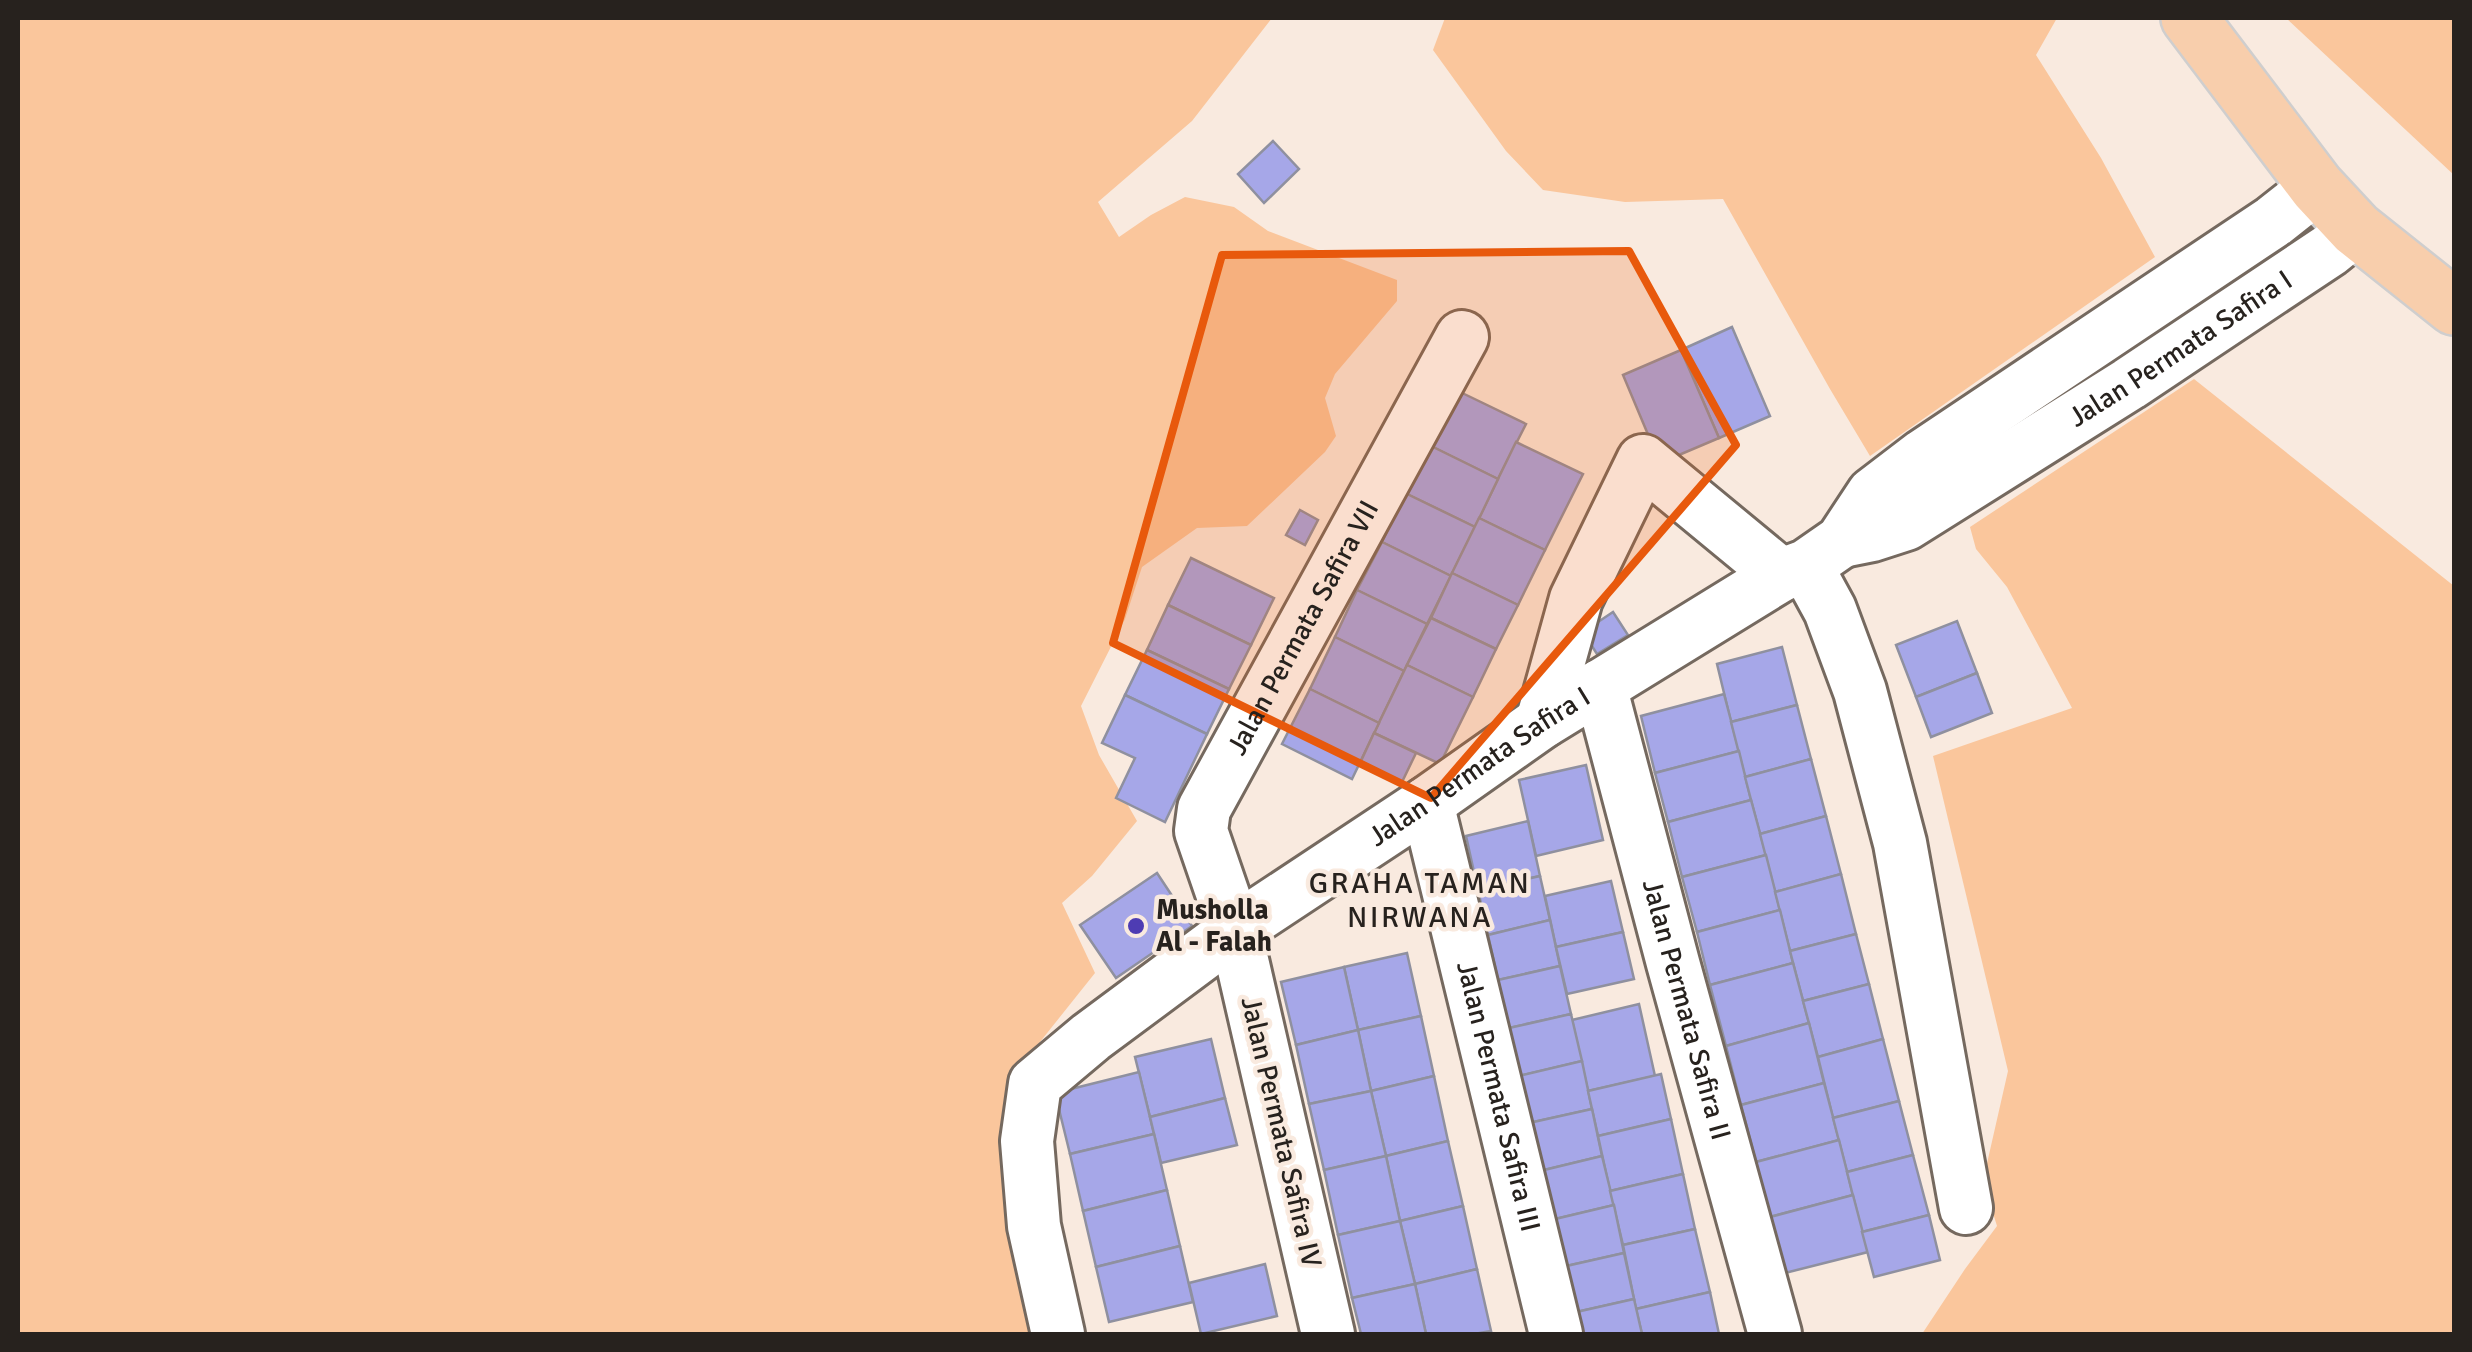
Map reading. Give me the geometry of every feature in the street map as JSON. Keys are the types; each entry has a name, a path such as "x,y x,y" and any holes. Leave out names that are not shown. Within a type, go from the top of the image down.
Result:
{"main road":[{"path":"2189,18 2316,187 2356,229 2454,308"}],"street":[{"name":"Jalan Permata Safira I","path":"1058,1334 1034,1226 1027,1141 1034,1084 1235,930 1542,722 1810,560 1906,524 2021,420 2316,187"},
{"name":"Jalan Permata Safira I","path":"2021,420 2128,384 2356,229"},
{"name":"Jalan Permata Safira VII","path":"1235,930 1201,830 1204,809 1462,338"},
{"path":"1542,722 1576,599 1643,461 1810,560 1860,692 1900,843 1966,1208"},
{"name":"Jalan Permata Safira II","path":"1600,686 1776,1334"},
{"name":"Jalan Permata Safira III","path":"1426,804 1556,1334"},
{"name":"Jalan Permata Safira IV","path":"1235,930 1328,1334"}],"highlighted area":[{"path":"1629,251 1736,445 1431,798 1113,643 1222,255"}],"shaded area":[{"path":"18,18 1272,18 1192,121 1098,202 1119,237 1185,197 1234,207 1268,231 1397,280 1397,301 1335,374 1325,398 1336,436 1325,452 1247,526 1197,528 1142,567 1125,619 1081,706 1099,755 1137,821 1092,876 1062,903 1095,973 1024,1062 1014,1087 1017,1271 1037,1334 18,1334"},
{"path":"1445,18 2057,18 2036,55 2101,158 2155,257 1870,456 1723,199 1625,202 1543,190 1506,151 1433,50"},
{"path":"2286,18 2454,18 2454,175"},
{"path":"2194,379 2454,586 2454,1334 1922,1334 1997,1226 1983,1181 2008,1071 1933,756 2072,708 2007,587 1976,549 1970,527"}],"building":[{"path":"1273,141 1299,169 1264,203 1238,174"},
{"path":"1732,327 1770,416 1719,438 1681,350"},
{"path":"1681,350 1719,438 1660,463 1623,375"},
{"path":"1456,390 1526,424 1498,479 1429,445"},
{"path":"1516,442 1583,474 1545,550 1479,518"},
{"path":"1429,445 1498,479 1475,527 1405,493"},
{"path":"1405,493 1475,527 1451,576 1382,542"},
{"path":"1300,510 1318,520 1305,545 1286,535"},
{"path":"1479,518 1545,550 1518,605 1452,573"},
{"path":"1382,542 1451,576 1427,624 1357,590"},
{"path":"1191,558 1274,598 1251,645 1168,605"},
{"path":"1452,573 1518,605 1496,649 1431,618"},
{"path":"1357,590 1427,624 1404,671 1335,637"},
{"path":"1168,605 1251,645 1229,689 1147,650"},
{"path":"1613,612 1628,635 1597,654 1583,632"},
{"path":"1431,618 1496,649 1473,697 1407,665"},
{"path":"1957,621 1977,673 1916,697 1896,645"},
{"path":"1335,637 1404,671 1379,723 1310,689"},
{"path":"1782,647 1797,705 1731,722 1717,664"},
{"path":"1147,650 1229,689 1207,734 1125,695"},
{"path":"1407,665 1473,697 1440,764 1374,733"},
{"path":"1977,673 1992,713 1931,737 1916,697"},
{"path":"1310,689 1379,723 1352,779 1282,744"},
{"path":"1724,694 1739,751 1655,773 1641,716"},
{"path":"1125,695 1207,734 1165,822 1116,798 1135,758 1102,743"},
{"path":"1797,705 1811,759 1745,777 1731,722"},
{"path":"1374,733 1416,753 1402,782 1361,761"},
{"path":"1739,751 1751,800 1668,822 1655,773"},
{"path":"1811,759 1826,816 1760,834 1745,777"},
{"path":"1586,765 1603,840 1536,856 1519,780"},
{"path":"1751,800 1766,855 1682,877 1668,822"},
{"path":"1826,816 1841,874 1775,892 1760,834"},
{"path":"1528,821 1540,876 1478,890 1466,836"},
{"path":"1766,855 1780,910 1697,932 1682,877"},
{"name":"Musholla Al - Falah","path":"1157,873 1192,926 1116,978 1080,925"},
{"path":"1841,874 1856,934 1790,951 1775,892"},
{"path":"1540,876 1550,920 1488,935 1478,890"},
{"path":"1611,881 1623,932 1556,947 1545,896"},
{"path":"1780,910 1793,963 1710,985 1697,932"},
{"path":"1550,920 1560,966 1498,980 1488,935"},
{"path":"1623,932 1634,979 1567,994 1556,947"},
{"path":"1856,934 1869,984 1803,1001 1790,951"},
{"path":"1407,953 1421,1016 1358,1030 1344,967"},
{"path":"1793,963 1809,1023 1726,1046 1710,985"},
{"path":"1560,966 1571,1014 1509,1028 1498,980"},
{"path":"1344,967 1358,1030 1296,1045 1281,982"},
{"path":"1869,984 1883,1039 1818,1057 1803,1001"},
{"path":"1639,1004 1655,1076 1588,1091 1572,1020"},
{"path":"1571,1014 1582,1061 1519,1076 1509,1028"},
{"path":"1421,1016 1434,1076 1371,1091 1358,1030"},
{"path":"1809,1023 1824,1083 1741,1105 1726,1046"},
{"path":"1358,1030 1371,1091 1309,1104 1296,1045"},
{"path":"1211,1039 1225,1098 1150,1117 1135,1057"},
{"path":"1883,1039 1899,1101 1833,1118 1818,1057"},
{"path":"1582,1061 1592,1109 1529,1123 1519,1076"},
{"path":"1139,1072 1154,1134 1070,1154 1055,1093"},
{"path":"1661,1074 1671,1119 1598,1136 1588,1091"},
{"path":"1434,1076 1448,1141 1386,1156 1371,1091"},
{"path":"1824,1083 1839,1140 1756,1162 1741,1105"},
{"path":"1371,1091 1386,1156 1324,1170 1309,1104"},
{"path":"1225,1098 1237,1145 1161,1163 1150,1117"},
{"path":"1899,1101 1913,1155 1847,1172 1833,1118"},
{"path":"1592,1109 1602,1156 1540,1171 1529,1123"},
{"path":"1671,1119 1683,1174 1610,1191 1598,1136"},
{"path":"1154,1134 1167,1190 1083,1211 1070,1154"},
{"path":"1839,1140 1853,1195 1770,1217 1756,1162"},
{"path":"1448,1141 1463,1206 1400,1221 1386,1156"},
{"path":"1913,1155 1929,1215 1862,1232 1847,1172"},
{"path":"1386,1156 1400,1221 1338,1235 1324,1170"},
{"path":"1602,1156 1614,1205 1551,1220 1540,1171"},
{"path":"1683,1174 1695,1229 1623,1245 1610,1191"},
{"path":"1167,1190 1180,1246 1096,1267 1083,1211"},
{"path":"1853,1195 1868,1252 1785,1273 1770,1217"},
{"path":"1614,1205 1624,1253 1562,1267 1551,1220"},
{"path":"1463,1206 1477,1269 1415,1284 1400,1221"},
{"path":"1929,1215 1940,1260 1874,1277 1862,1232"},
{"path":"1400,1221 1415,1284 1352,1298 1338,1235"},
{"path":"1695,1229 1710,1292 1636,1309 1623,1245"},
{"path":"1180,1246 1193,1302 1109,1322 1096,1267"},
{"path":"1624,1253 1634,1299 1572,1313 1562,1267"},
{"path":"1265,1264 1277,1316 1201,1334 1189,1283"},
{"path":"1477,1269 1491,1331 1426,1334 1415,1284"},
{"path":"1415,1284 1426,1334 1361,1334 1352,1298"},
{"path":"1710,1292 1719,1334 1642,1334 1636,1309"},
{"path":"1634,1299 1642,1334 1577,1334 1572,1313"}],"place":[{"name":"Musholla Al - Falah","path":"1136,926"}],"district":[{"name":"GRAHA TAMAN NIRWANA","path":"1420,900"}]}
